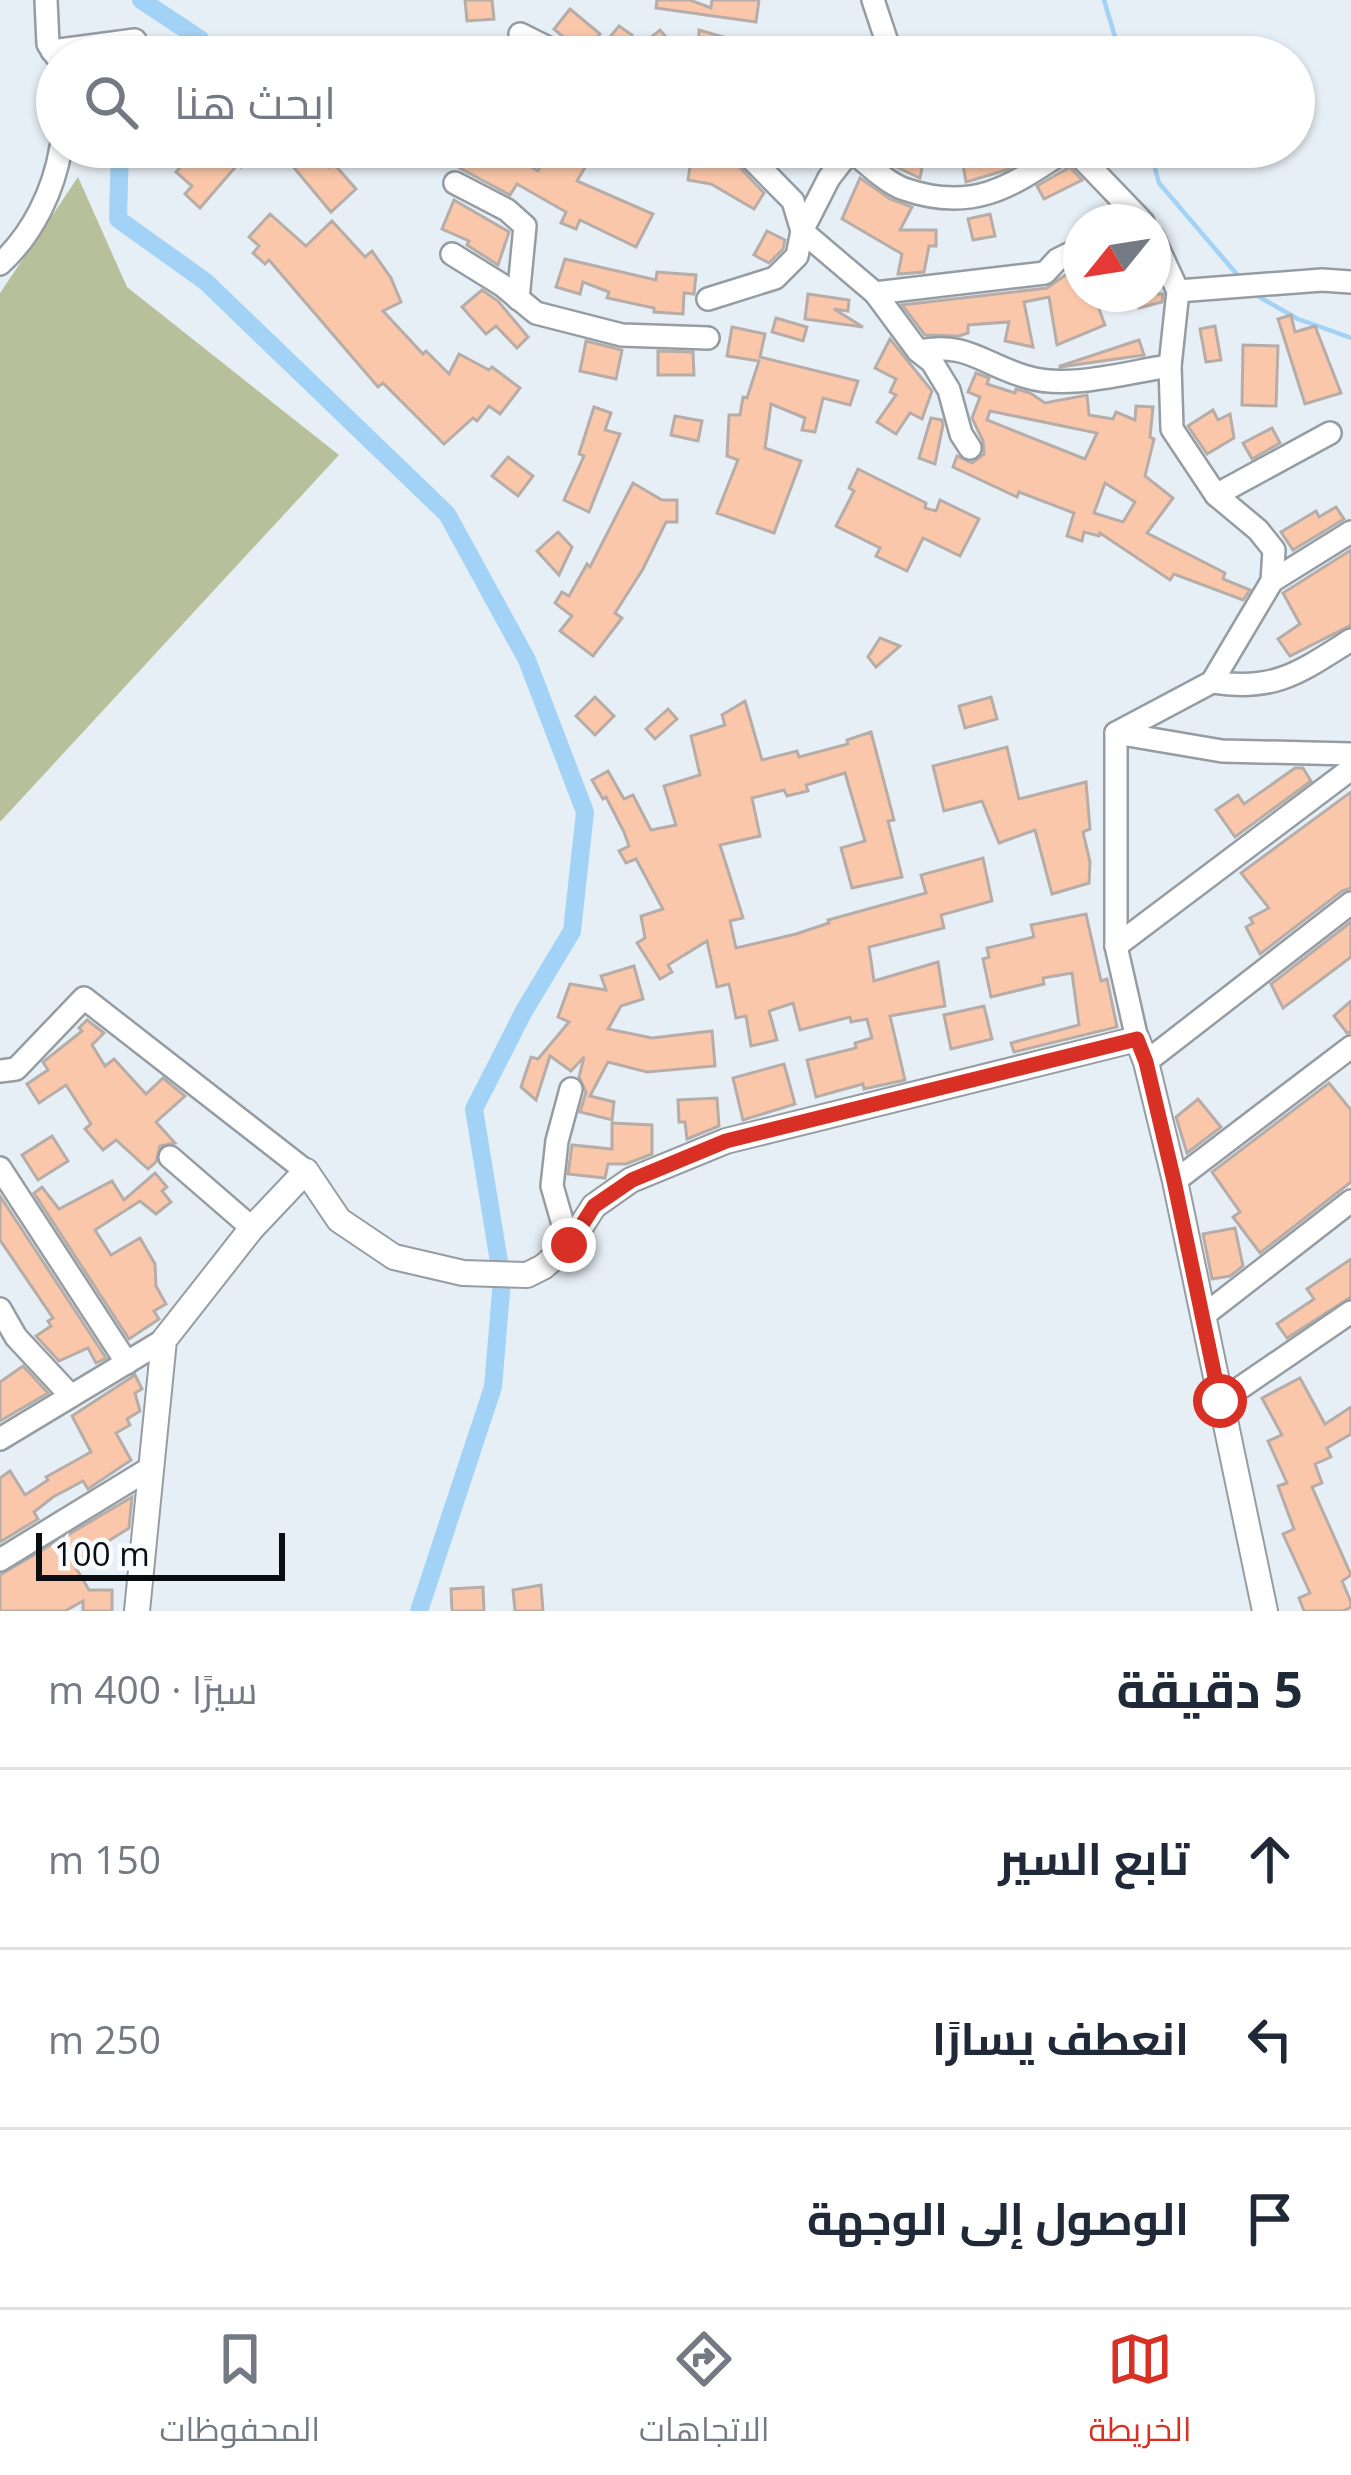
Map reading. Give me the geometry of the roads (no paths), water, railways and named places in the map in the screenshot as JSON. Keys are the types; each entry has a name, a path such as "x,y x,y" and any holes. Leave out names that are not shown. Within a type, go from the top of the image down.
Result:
{"street":[{"path":"46,0 44,21 49,36"},
{"path":"873,0 885,36"},
{"path":"520,34 524,36"},
{"path":"0,264 14,251 55,183 58,168"},
{"path":"761,168 793,201 802,231 874,293 918,351 932,362 949,390 961,434 970,448"},
{"path":"708,298 775,278 797,256 802,231 836,168"},
{"path":"876,168 901,188 955,198 1003,191 1039,168"},
{"path":"1091,168 1126,204"},
{"path":"455,183 507,210 525,226 518,298"},
{"path":"452,254 536,313 622,335 708,338"},
{"path":"874,293 1045,273 1063,257"},
{"path":"1116,734 1212,682 1272,581 1274,550 1258,530 1216,496 1172,430 1170,366 1178,291 1171,276"},
{"path":"1178,291 1351,282"},
{"path":"918,351 944,346 976,354 1028,378 1061,381 1170,366"},
{"path":"1216,496 1330,433"},
{"path":"1272,581 1351,532"},
{"path":"1212,682 1247,688 1287,680 1351,640"},
{"path":"1116,734 1222,751 1351,754"},
{"path":"1116,734 1116,946 1174,1181 1264,1611"},
{"path":"1116,946 1351,769"},
{"path":"0,1071 16,1069 84,998 306,1171 340,1220 394,1257 464,1273 527,1275 543,1268 569,1245 594,1206 632,1180 726,1141 1141,1050 1351,904"},
{"path":"1174,1181 1351,1047"},
{"path":"569,1245 552,1186 557,1141 572,1089"},
{"path":"170,1157 252,1228"},
{"path":"0,1168 127,1363"},
{"path":"0,1439 164,1340 252,1228 306,1171"},
{"path":"1203,1316 1351,1201"},
{"path":"0,1309 16,1337 71,1396"},
{"path":"1220,1401 1351,1312"},
{"path":"131,1607 164,1340"},
{"path":"0,1560 152,1466"}],"waterway":[{"path":"141,0 195,36"},
{"path":"1104,0 1115,36"},
{"path":"119,168 118,219 206,282 447,514 527,660 585,812 572,931 474,1109 502,1280 493,1387 419,1611"},
{"path":"1155,168 1159,183 1240,278"},
{"path":"1256,295 1298,319 1351,338"}]}
